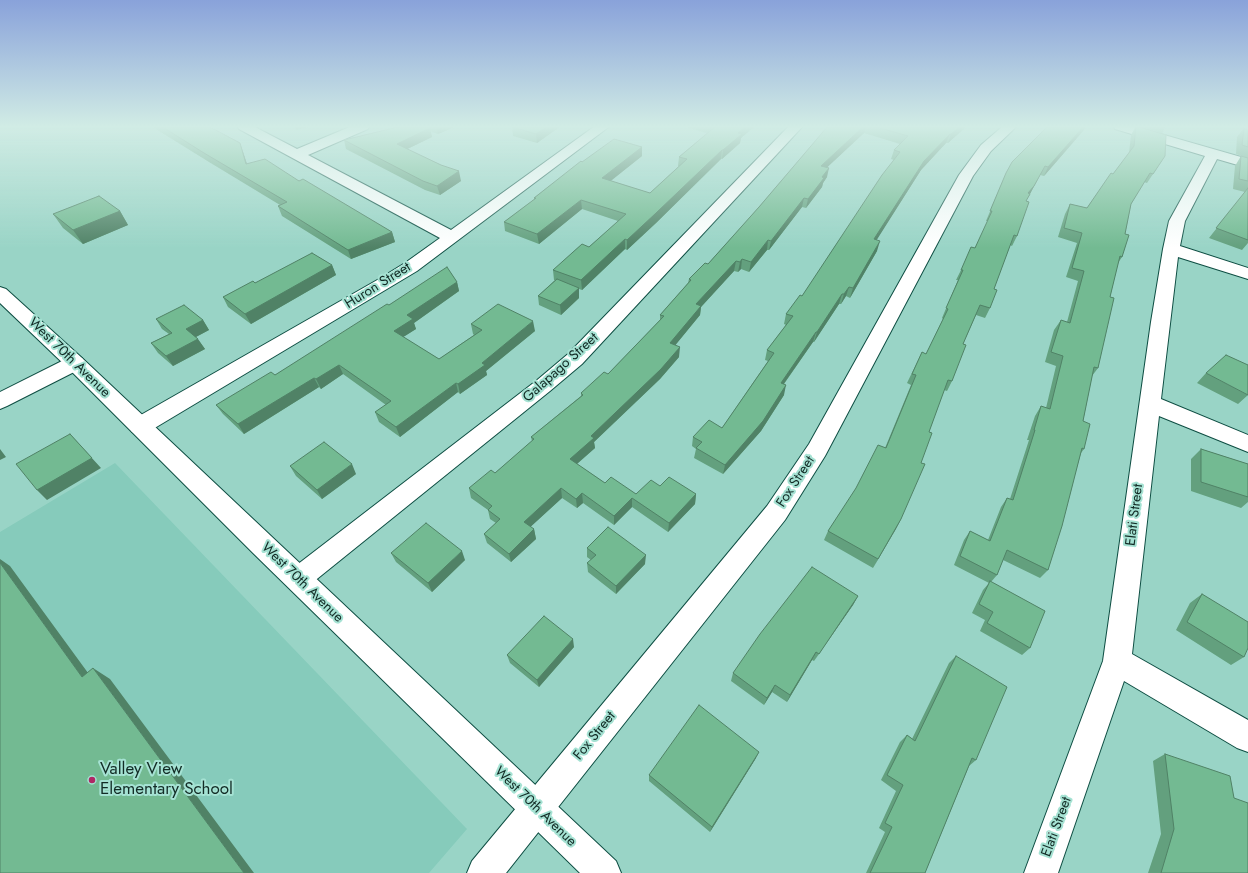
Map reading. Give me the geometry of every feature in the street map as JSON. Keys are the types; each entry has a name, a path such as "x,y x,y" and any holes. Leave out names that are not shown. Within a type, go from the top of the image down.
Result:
{"street":[{"path":"321,167 451,237"},
{"name":"Huron Street","path":"140,426 385,283 547,167"},
{"name":"Galapago Street","path":"298,579 543,386 575,359 757,167"},
{"name":"Fox Street","path":"484,873 776,513 817,450 966,175 972,167"},
{"name":"Elati Street","path":"1041,873 1117,661 1143,452 1151,404 1160,322 1171,249 1177,221 1206,167"},
{"path":"1171,249 1248,274"},
{"name":"West 70th Avenue","path":"0,293 76,363 604,873"},
{"path":"0,401 76,363"},
{"path":"1151,404 1248,444"},
{"path":"1117,661 1248,736"}],"shaded area":[{"path":"115,463 467,829 429,873 0,873 0,532"}],"building":[{"path":"227,167 277,167 299,181 303,179 392,232 348,250 278,206 287,202"},
{"path":"396,167 446,167 459,171 437,186 423,181"},
{"path":"574,167 617,167 602,178 650,193 679,167 704,167 627,240 625,239 581,280 553,270 582,244 589,247 626,214 581,200 537,234 504,222"},
{"path":"793,167 829,168 822,177 824,178 808,199 804,198 771,241 768,240 751,262 742,259 740,262 736,261 696,304 701,306 670,343 680,347 661,369 591,436 594,438 570,459 605,483 611,477 636,494 651,480 660,486 669,477 696,494 669,523 632,498 614,516 582,493 576,499 561,488 524,522 534,529 509,554 484,534 500,519 488,510 492,506 469,488 491,470 495,473 534,439 531,437 583,395 581,393 604,372 608,374 664,316 660,315 691,280 689,279 705,263 708,264"},
{"path":"888,167 920,167 874,239 880,241 853,288 849,287 844,294 842,294 781,383 786,385 763,421 725,465 696,448 702,442 693,437 709,420 722,428 774,353 767,350 793,316 786,314 800,295 802,296"},
{"path":"1009,167 1045,167 1034,186 1028,193 1030,194 1026,201 1029,202 1017,236 1014,235 994,289 997,290 990,308 980,305 963,344 966,345 952,381 948,380 929,432 932,433 921,463 925,464 901,519 878,559 828,531 856,488 878,445 886,448 916,375 912,374 922,352 926,354 948,309 946,308 963,270 961,270 971,247 975,248 992,211 990,211"},
{"path":"1118,167 1158,167 1153,174 1150,173 1131,204 1125,234 1129,235 1122,257 1120,256 1110,297 1114,298 1098,368 1094,367 1083,421 1090,424 1084,449 1082,448 1062,526 1048,570 1007,550 997,575 960,556 970,531 990,541 1007,498 1013,500 1041,406 1050,409 1063,356 1051,352 1061,320 1070,323 1084,271 1072,268 1082,233 1064,228 1070,204 1087,208 1111,173 1113,174"},
{"path":"1240,167 1248,167 1248,181 1239,179"},
{"path":"1248,188 1248,240 1216,228"},
{"path":"99,196 120,211 73,230 53,214"},
{"path":"312,253 332,265 245,314 223,297 253,281 255,283"},
{"path":"447,267 457,282 407,315 413,319 394,331 439,359 482,330 471,324 498,304 533,321 482,363 485,365 458,384 456,383 396,427 375,412 391,401 339,365 316,379 314,378 238,424 216,405 271,372 275,375 387,304 389,305"},
{"path":"557,279 579,288 560,305 538,296"},
{"path":"184,305 203,320 186,329 198,339 166,356 151,343 172,333 156,319"},
{"path":"1226,355 1248,365 1248,395 1206,373"},
{"path":"70,434 92,458 37,490 16,464"},
{"path":"324,442 352,464 317,490 290,466"},
{"path":"1201,449 1248,464 1248,497 1201,482"},
{"path":"426,523 462,551 428,583 391,553"},
{"path":"608,527 646,555 616,586 587,563 596,555 587,548"},
{"name":"Valley View Elementary School","path":"0,563 82,677 93,668 244,873 0,873"},
{"path":"812,567 858,596 819,654 816,652 790,695 775,685 767,698 733,673 760,634"},
{"path":"990,581 1045,611 1030,648 987,623 993,612 979,604"},
{"path":"1202,594 1248,622 1248,648 1244,657 1187,622"},
{"path":"544,616 573,639 537,680 507,655"},
{"path":"956,656 1007,687 976,760 972,758 925,873 870,873 892,827 885,823 903,785 887,775 907,735 915,741"},
{"path":"699,705 759,752 712,827 649,775"},
{"path":"1165,754 1230,776 1234,798 1248,803 1248,873 1161,873 1174,829"}],"place":[{"name":"Valley View Elementary School","path":"92,780"}]}
